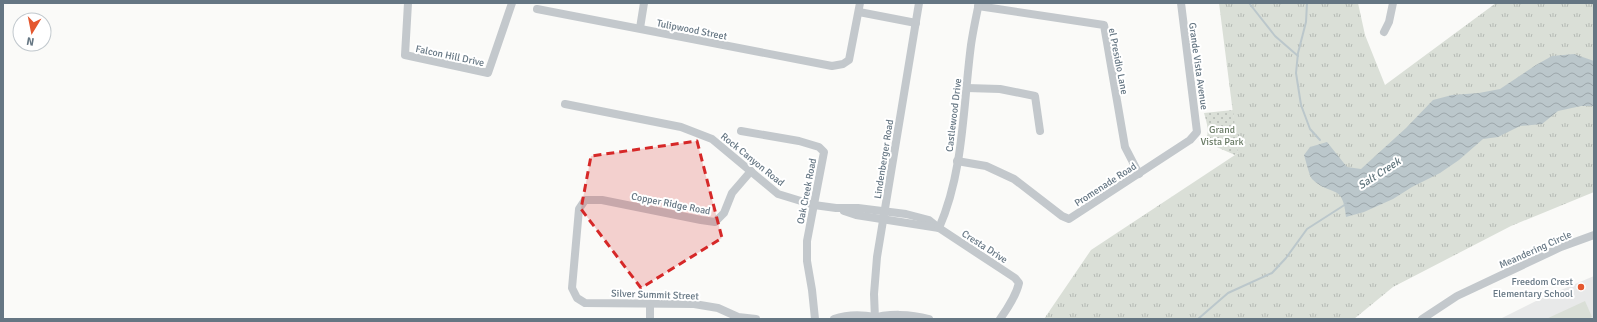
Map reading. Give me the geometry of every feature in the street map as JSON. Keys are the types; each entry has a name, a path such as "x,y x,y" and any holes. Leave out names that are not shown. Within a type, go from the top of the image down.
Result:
{"street":[{"name":"Falcon Hill Drive","path":"408,3 405,55 488,73 512,3"},
{"path":"640,28 644,3"},
{"path":"860,3 859,12 916,23"},
{"name":"Lindenberger Road","path":"873,318 875,270 920,3"},
{"name":"Grande Vista Avenue","path":"1181,3 1198,132"},
{"path":"1384,32 1389,22 1393,3"},
{"name":"Castlewood Drive","path":"939,228 951,198 967,88 971,44 978,4"},
{"name":"el Presidio Lane","path":"978,4 1104,26 1125,147 1139,174"},
{"name":"Tulipwood Street","path":"537,9 832,66 843,64 850,60 859,12"},
{"path":"967,88 1000,89 1035,96 1040,131"},
{"name":"Rock Canyon Road","path":"564,104 681,127 712,139 778,194 814,204 884,215"},
{"name":"Oak Creek Road","path":"741,132 799,141 819,147 824,152 807,241 807,261 815,319"},
{"name":"Promenade Road","path":"957,160 986,166 1014,179 1062,216 1069,219 1190,140 1198,132"},
{"name":"Copper Ridge Road","path":"576,298 572,288 579,209 585,200 602,200 715,222 724,213 732,193 751,171"},
{"name":"Cresta Drive","path":"884,215 929,220 1015,278 1019,283 1017,290 1000,319"},
{"name":"Meandering Circle","path":"1422,319 1457,296 1561,247 1594,235"},
{"name":"Silver Summit Street","path":"576,298 585,303 694,304 718,308 737,318 756,319"},
{"path":"650,303 650,319"},
{"path":"834,319 860,314 873,318 912,316 929,319"}],"highlighted area":[{"path":"697,141 722,238 641,288 581,209 591,156"}],"shaded area":[{"name":"Freedom Crest Elementary School","path":"1594,276 1594,319 1500,319 1542,298"}],"green space":[{"path":"1219,3 1358,3 1365,35 1385,85 1496,3 1594,3 1594,192 1511,226 1393,287 1354,319 1044,319 1091,250 1238,153"},
{"name":"Grand Vista Park","path":"1233,110 1238,153 1235,155 1205,142 1208,131 1204,113"},
{"path":"1585,301 1592,317 1588,319 1546,319"}],"water":[{"path":"1574,54 1594,61 1594,106 1581,106 1558,111 1542,124 1520,126 1498,137 1483,139 1459,160 1440,173 1412,187 1393,199 1364,212 1346,217 1342,199 1339,194 1324,188 1311,177 1304,155 1310,147 1327,142 1347,167 1361,169 1406,128 1433,100 1452,95 1479,93 1500,89 1552,56"}],"waterway":[{"path":"1249,3 1275,36 1298,56"},
{"path":"1307,3 1306,22 1298,53 1296,73 1301,105 1310,129 1320,140"},
{"name":"Salt Creek","path":"1198,319 1228,293 1272,273 1286,258 1307,229 1346,204"}],"place":[{"name":"Freedom Crest Elementary School","path":"1581,287"}]}
